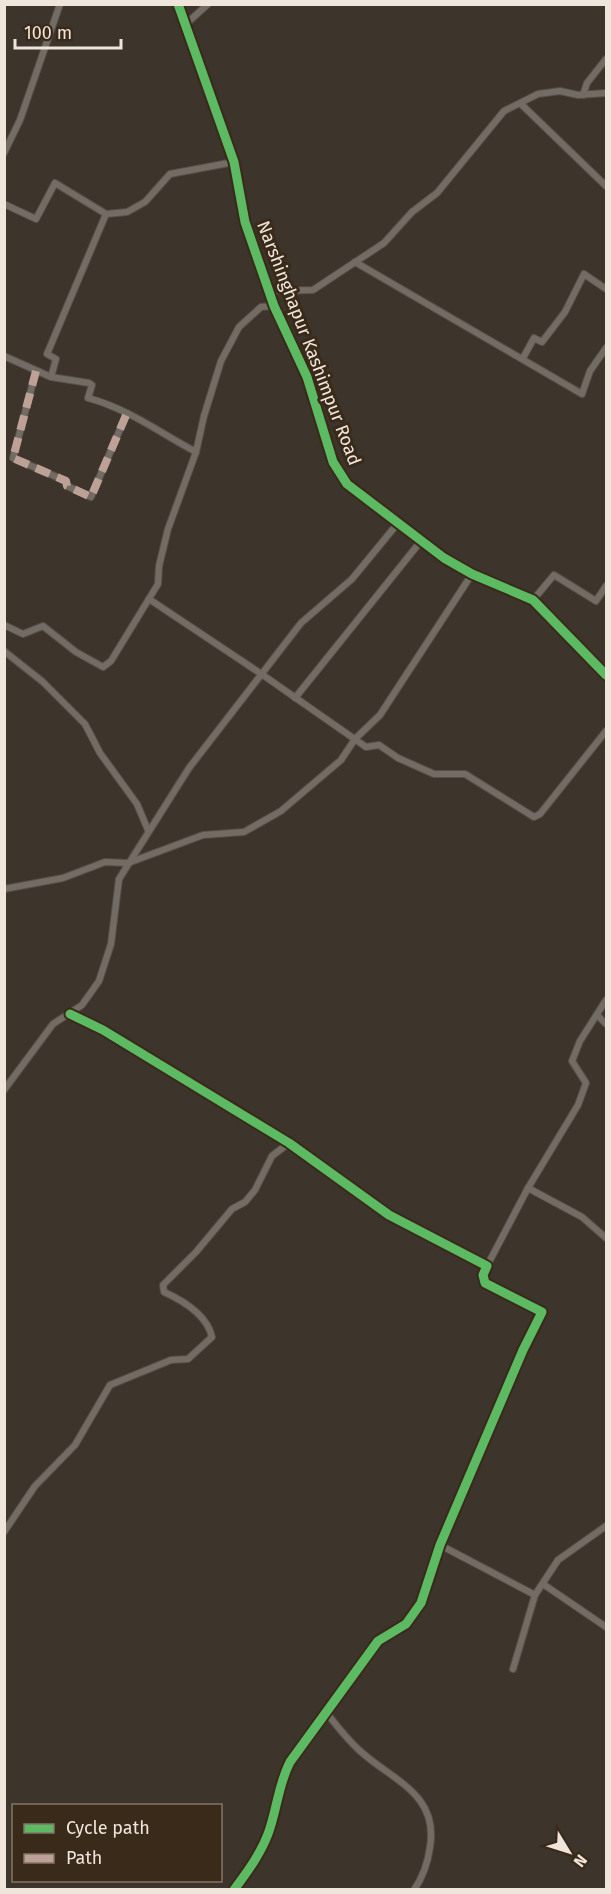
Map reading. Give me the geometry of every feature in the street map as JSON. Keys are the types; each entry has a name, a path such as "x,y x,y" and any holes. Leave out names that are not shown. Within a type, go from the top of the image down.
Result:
{"street":[{"path":"4,153 21,120 60,4"},
{"name":"Narshinghapur Kashimpur Road","path":"178,4 234,162 245,222 274,306 307,377 333,462 347,484 421,541 472,574 533,600 606,675"},
{"path":"186,24 207,4"},
{"path":"583,95 587,83 606,59"},
{"path":"269,291 313,290 384,243 412,212 437,193 488,127 504,111 521,104 528,98 560,91 583,95 606,93"},
{"path":"521,104 606,186"},
{"path":"4,204 36,219 55,183 106,214 127,212 138,206 170,174 234,162"},
{"path":"51,377 56,359 47,354 106,214"},
{"path":"355,262 582,394 590,371 606,348"},
{"path":"523,358 534,338 542,342 565,312 584,274 606,289"},
{"path":"4,625 23,634 43,626 76,652 103,667 111,661 158,584 159,566 168,530 196,452 204,416 221,361 239,327 261,307 274,306"},
{"path":"4,356 51,377 89,383 92,385 88,398 108,403 157,427 167,437 196,452"},
{"path":"36,371 13,459 66,481 68,486 91,497 127,413"},
{"path":"4,1090 53,1024 82,1005 99,981 111,944 118,879 189,768 223,726 260,673 301,623 352,579 398,523"},
{"path":"295,698 421,541"},
{"path":"4,889 63,878 105,862 128,863 203,835 244,832 281,811 341,760 356,739 380,714 472,574"},
{"path":"533,600 554,575 596,601 606,586"},
{"path":"148,599 366,747 379,745 405,762 434,774 465,774 534,817 540,814 606,731"},
{"path":"4,651 44,682 85,724 100,753 137,804 148,830"},
{"path":"234,1890 258,1855 267,1835 286,1770 378,1641 406,1624 424,1598 440,1545 523,1350 542,1312 485,1283 483,1275 528,1188 578,1105 586,1083 572,1061 580,1041 606,1000"},
{"path":"70,1014 103,1030 289,1143 389,1215 487,1266"},
{"path":"597,1015 606,1024"},
{"path":"4,1532 35,1486 75,1445 110,1385 171,1360 188,1359 212,1337 210,1328 195,1311 164,1292 163,1285 232,1209 245,1202 255,1190 272,1156 289,1143"},
{"path":"528,1188 582,1217 606,1238"},
{"path":"513,1669 535,1595 558,1560 606,1526"},
{"path":"440,1545 535,1595"},
{"path":"543,1584 606,1627"},
{"path":"326,1712 358,1749 418,1796 429,1815 432,1828 429,1856 414,1890"}],"marked path":[{"path":"36,371 13,458 66,481 67,486 91,497 127,413"}],"cycle path":[{"path":"178,4 234,162 245,222 274,306 307,377 333,462 347,484 444,558 472,574 533,600 606,675"},
{"path":"70,1014 103,1030 289,1143 389,1215 487,1266 483,1275 485,1283 542,1312 523,1350 440,1545 421,1603 406,1624 378,1641 290,1762 265,1842 234,1890"}]}
